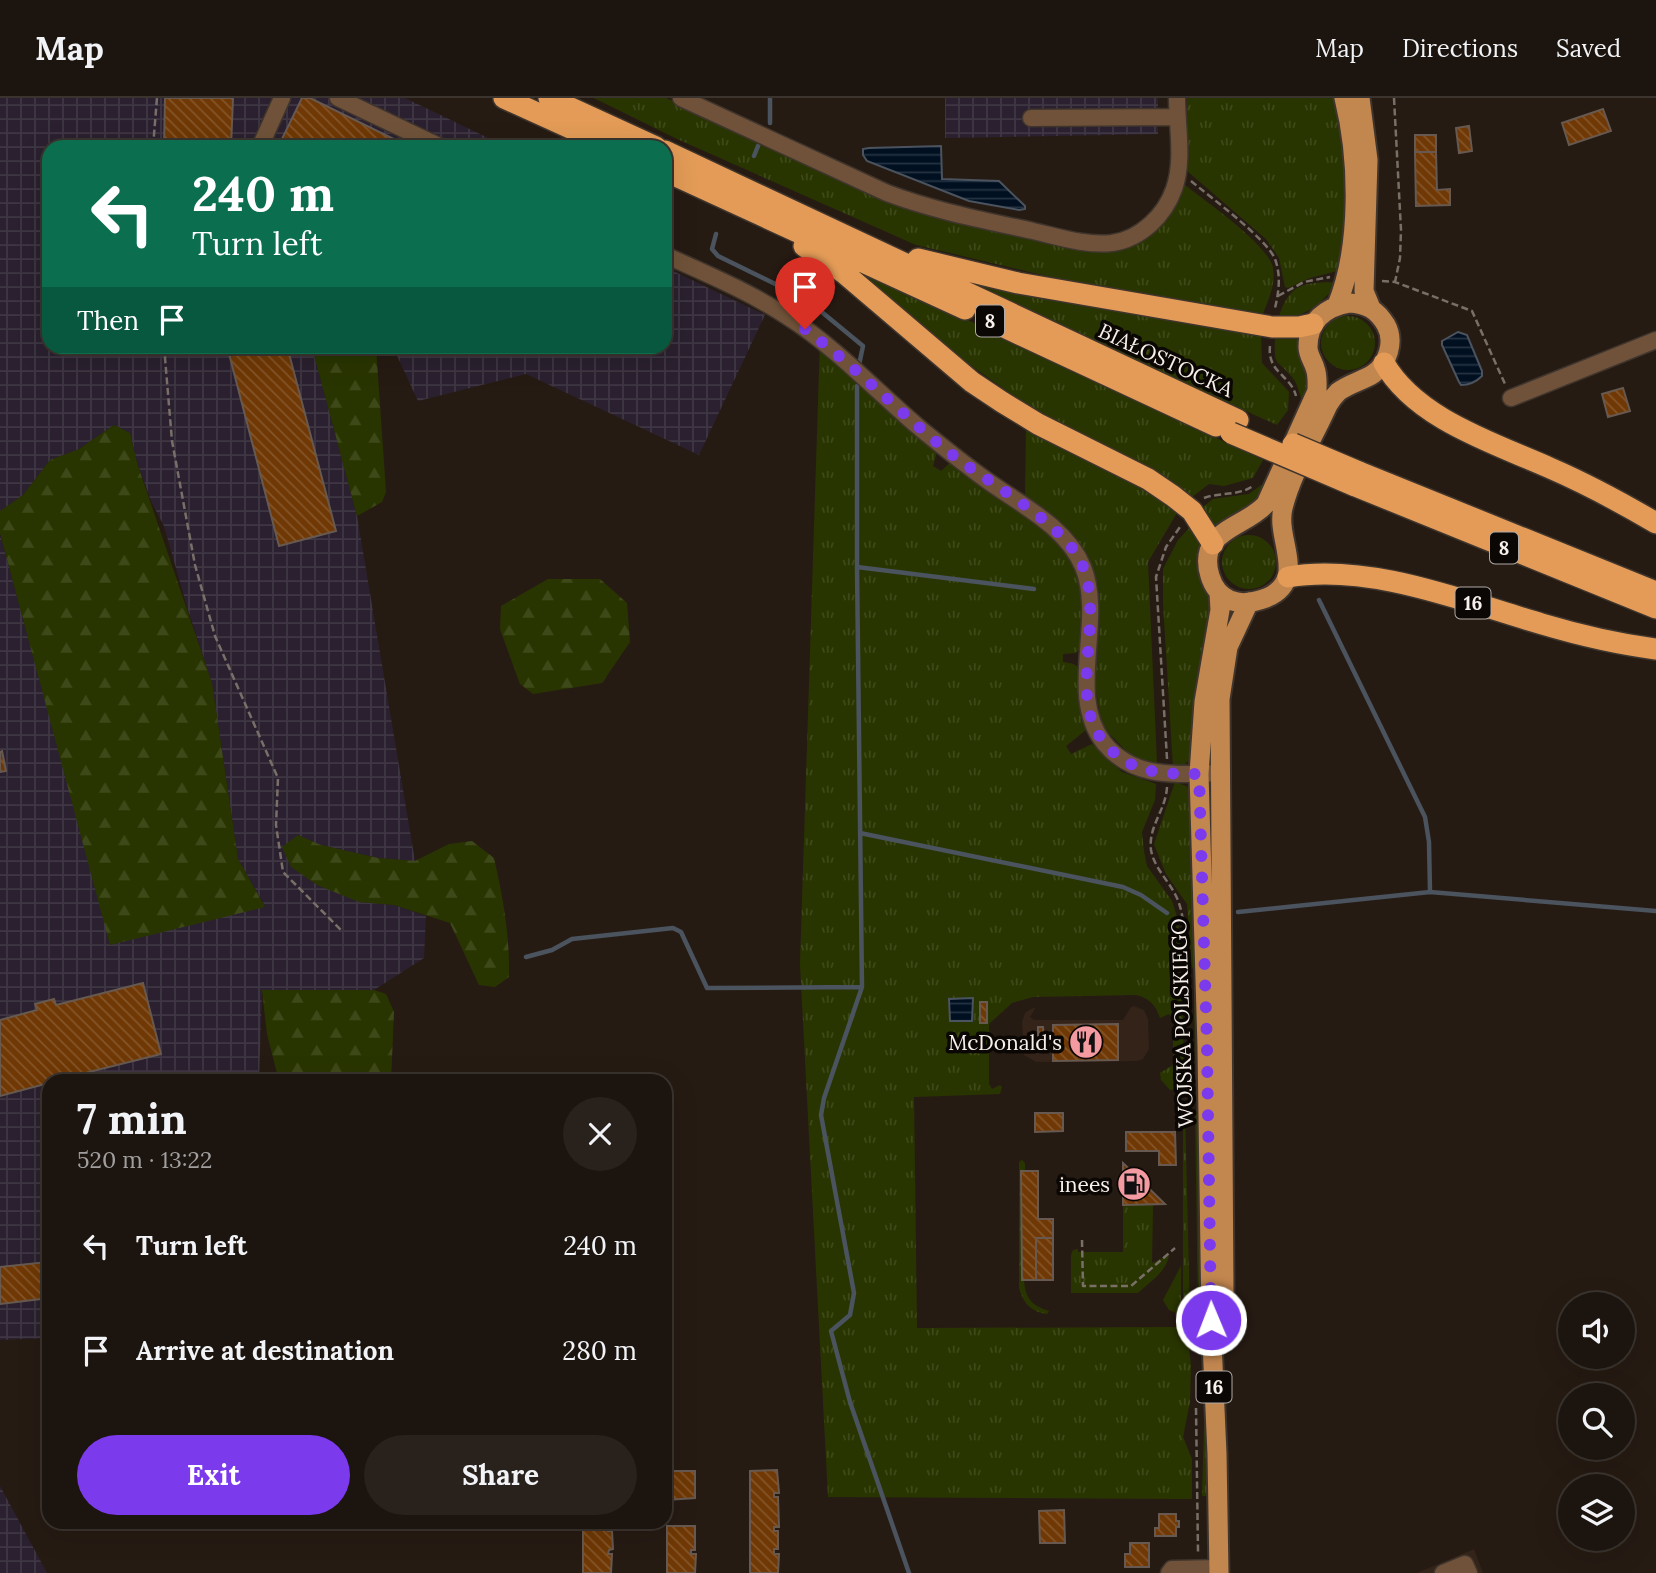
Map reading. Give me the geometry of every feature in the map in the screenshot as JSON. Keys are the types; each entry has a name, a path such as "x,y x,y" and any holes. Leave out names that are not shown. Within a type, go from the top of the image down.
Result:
{"highway":[{"path":"504,98 597,140"},
{"path":"549,98 641,140"},
{"name":"BIAŁOSTOCKA","path":"672,154 859,242 1234,426"},
{"name":"BIAŁOSTOCKA","path":"672,174 1091,370 1234,426 1656,608"},
{"path":"750,210 844,273 963,374 992,395 1038,424 1148,479 1173,496 1192,511 1213,544"},
{"path":"859,242 942,267 1018,283 1272,327 1313,324"},
{"path":"1384,363 1407,394 1434,413 1492,443 1608,495 1656,523"},
{"name":"BIAŁOSTOCKA","path":"1356,479 1656,592"},
{"name":"16","path":"1287,577 1312,573 1394,583 1590,636 1656,649"}],"main road":[{"path":"1213,544 1226,529 1248,520 1266,504 1320,403 1375,373 1384,363 1391,341 1381,317 1371,307 1355,279 1350,134 1344,98"},
{"path":"1337,305 1355,279 1368,160 1360,98"},
{"path":"1219,593 1229,600 1249,602 1271,596 1287,577 1289,555 1281,531 1283,508 1320,403 1308,347 1313,324 1322,313 1337,305 1350,303 1371,307"},
{"name":"16","path":"1213,544 1208,567 1211,580 1219,593"},
{"name":"WOJSKA POLSKIEGO","path":"1215,1099 1199,774 1204,702 1220,610 1219,593"},
{"name":"WOJSKA POLSKIEGO","path":"1219,1571 1211,1320 1220,699 1228,647 1249,602"}],"street":[{"path":"263,140 282,98"},
{"path":"338,98 426,140"},
{"path":"681,98 921,205 946,213 1086,243 1113,243 1130,237 1159,218 1174,190 1177,177 1177,98"},
{"path":"1031,118 1177,117"},
{"path":"672,258 730,285 790,318 820,340 951,454 1044,521 1060,536 1074,551 1084,568 1089,596 1090,629 1087,694 1095,730 1116,755 1139,769 1168,775 1221,773"},
{"path":"1511,398 1656,340"},
{"path":"1443,1573 1465,1564 1469,1573"},
{"path":"1169,1573 1172,1569 1219,1571"}],"path":[{"path":"154,140 157,98"},
{"path":"1394,98 1401,230 1400,258 1395,282"},
{"path":"1278,296 1304,282 1334,276 1395,282 1472,311 1511,398"},
{"path":"165,354 172,441 195,565 215,636 278,778 276,825 283,872 341,930"},
{"path":"1082,1240 1083,1286 1131,1286 1175,1248"}],"shaded area":[{"path":"0,98 405,98 492,140 42,140 42,354 314,354 357,516 415,861 378,858 321,845 298,835 359,902 394,905 426,916 424,958 374,990 262,990 259,1074 42,1074 42,1338 0,1340 0,534 34,660 265,906 238,859 212,683 164,526 151,501 130,433 114,425 79,449 50,460 23,495 0,511"},
{"path":"945,98 1158,98 1158,134 945,138"},
{"path":"672,270 765,315 699,455 526,374 418,401 396,354 672,354"},
{"path":"1134,1006 1144,1010 1148,1019 1149,1049 1143,1059 1036,1062 1024,1055 1022,1022 1025,1013 1031,1009 1036,1007 1030,1017 1034,1020 1123,1020"},
{"path":"0,1486 47,1573 0,1573"},
{"path":"1474,1549 1483,1573 1417,1573"}],"green space":[{"path":"594,98 666,98 806,160 1085,251 1120,247 1147,236 1168,216 1185,185 1249,236 1269,258 1273,268 1271,293 1262,316 1068,281 916,245 677,139"},
{"path":"1187,98 1338,98 1341,107 1348,203 1341,270 1285,287 1279,258 1266,239 1186,170"},
{"path":"849,262 1263,460 1253,478 1224,486 1209,484 1192,497 1024,403 959,357"},
{"path":"954,278 1010,292 1261,335 1262,363 1289,392 1288,410 1277,425"},
{"path":"1338,282 1326,297 1312,308 1297,316 1278,320 1287,298 1299,287"},
{"path":"1348,316 1367,324 1375,343 1367,362 1348,370 1329,362 1321,343 1329,324"},
{"path":"1299,336 1298,347 1309,389 1303,404 1294,380 1277,361 1275,354 1275,339"},
{"path":"820,340 840,368 937,452 933,466 941,471 951,462 1021,510 1054,538 1067,554 1081,589 1083,647 1075,653 1063,654 1063,662 1075,665 1080,672 1082,714 1086,730 1066,746 1071,754 1092,744 1122,772 1156,784 1155,800 1142,832 1144,851 1147,866 1172,901 1178,920 1182,967 1170,969 1171,976 1182,977 1184,1088 1170,1090 1161,1080 1160,1073 1173,1065 1173,1019 1169,1014 1160,1018 1149,1000 1136,995 1033,997 1012,1003 989,1024 989,1084 992,1089 1000,1085 1000,1094 914,1097 917,1328 1182,1327 1188,1338 1191,1366 1190,1402 1183,1437 1192,1459 1192,1499 828,1497 800,964"},
{"path":"314,354 376,354 386,492 382,502 357,516"},
{"path":"114,425 130,433 137,463 212,683 238,859 265,907 110,945 0,533 0,511 23,495 50,460 79,449"},
{"path":"1026,427 1151,493 1178,511 1148,562 1157,764 1132,757 1102,726 1093,674 1098,586 1088,556 1060,524 1025,496"},
{"path":"1272,477 1255,505 1215,526 1203,507 1213,499 1249,494"},
{"path":"1194,523 1201,547 1197,571 1213,607 1194,755 1184,765 1173,767 1163,569 1178,540"},
{"path":"1249,535 1268,543 1276,562 1268,581 1249,589 1230,581 1222,562 1230,543"},
{"path":"548,579 600,579 627,603 630,642 602,683 533,694 520,684 500,629 501,606"},
{"path":"1175,782 1186,786 1193,793 1198,965 1192,968 1187,904 1166,874 1154,844"},
{"path":"298,835 321,845 378,858 415,861 449,844 472,841 494,858 505,917 509,977 495,987 479,985 450,923 394,905 359,902 317,885 291,867 282,847"},
{"path":"1194,976 1199,978 1200,1069 1195,1080"},
{"path":"262,990 374,990 386,994 394,1012 391,1074 277,1074 267,1034"},
{"path":"1195,1110 1200,1115 1203,1305 1198,1312"},
{"path":"1185,1111 1190,1316 1183,1315"},
{"path":"1022,1160 1025,1163 1025,1171 1021,1172 1022,1279 1030,1300 1049,1311 1047,1314 1028,1306 1019,1288 1019,1162"},
{"path":"1123,1205 1153,1205 1152,1263 1169,1255 1168,1261 1157,1276 1138,1293 1071,1293 1073,1250 1123,1252"},
{"path":"1181,1266 1181,1315 1169,1310 1163,1300"},
{"path":"1204,1425 1206,1431 1207,1496 1202,1496"}],"water":[{"path":"941,146 942,179 999,181 1025,209 969,201 867,161 863,155 863,149 869,148"},
{"path":"1458,332 1467,335 1482,371 1480,378 1464,385 1459,382 1442,345 1442,341"},
{"path":"973,998 972,1021 950,1021 949,999"}],"building":[{"path":"165,98 233,98 231,140 164,140"},
{"path":"302,98 310,98 396,140 281,140"},
{"path":"1603,109 1611,131 1569,145 1562,123"},
{"path":"1469,126 1472,151 1459,153 1456,128"},
{"path":"1415,135 1436,135 1436,152 1415,152"},
{"path":"1415,152 1436,152 1437,190 1450,189 1450,205 1416,206"},
{"path":"229,354 289,354 336,531 279,546"},
{"path":"1623,388 1630,411 1608,417 1602,394"},
{"path":"2,751 6,771 0,772 0,752"},
{"path":"143,983 161,1054 81,1074 42,1074 42,1085 0,1096 0,1020 37,1010 35,1004 54,999 56,1005"},
{"path":"980,1002 987,1002 987,1023 980,1023"},
{"name":"McDonald's","path":"1118,1024 1118,1060 1053,1061 1053,1025"},
{"path":"1038,1027 1043,1027 1044,1037 1038,1037"},
{"path":"1035,1113 1063,1113 1063,1131 1035,1132"},
{"path":"1126,1132 1175,1132 1176,1165 1159,1165 1159,1151 1126,1151"},
{"name":"inees","path":"1123,1163 1165,1204 1123,1205"},
{"path":"1021,1171 1038,1171 1038,1219 1053,1219 1053,1238 1036,1238 1036,1280 1022,1280"},
{"path":"1036,1238 1053,1238 1053,1280 1036,1280"},
{"path":"42,1263 42,1299 0,1304 0,1267"},
{"path":"777,1470 779,1493 774,1493 774,1497 778,1497 779,1527 774,1527 774,1531 778,1531 778,1549 774,1549 774,1554 779,1554 778,1573 750,1573 750,1471"},
{"path":"672,1471 695,1471 695,1498 672,1500"},
{"path":"1064,1510 1065,1543 1040,1543 1039,1511"},
{"path":"1159,1514 1176,1514 1179,1527 1176,1527 1176,1536 1155,1536 1155,1528 1159,1528"},
{"path":"672,1526 695,1526 695,1550 691,1550 691,1554 696,1554 695,1573 667,1573 667,1529 672,1529"},
{"path":"583,1529 612,1531 613,1549 609,1550 608,1554 612,1554 611,1573 583,1573"},
{"path":"1130,1543 1149,1543 1149,1567 1125,1567 1125,1554 1130,1554"}],"waterway":[{"path":"770,98 770,123"},
{"path":"754,156 758,146"},
{"path":"716,234 712,249 718,256 806,299 863,346 859,365"},
{"path":"857,386 862,987 824,1098 821,1115 854,1293 850,1315 831,1331 850,1402 909,1573"},
{"path":"857,567 1034,589"},
{"path":"1319,600 1425,817 1429,842 1430,892"},
{"path":"860,833 1123,887 1141,895 1167,913"},
{"path":"1238,912 1430,892 1656,911"},
{"path":"526,957 552,950 572,939 673,928 681,932 707,988 862,987"}],"place":[{"name":"McDonald's","path":"1086,1042"},
{"name":"inees","path":"1134,1184"}],"route":[{"path":"805,329 951,454 1044,521 1074,551 1084,568 1089,596 1087,694 1095,730 1116,755 1139,769 1168,775 1199,774 1211,1320"}]}
